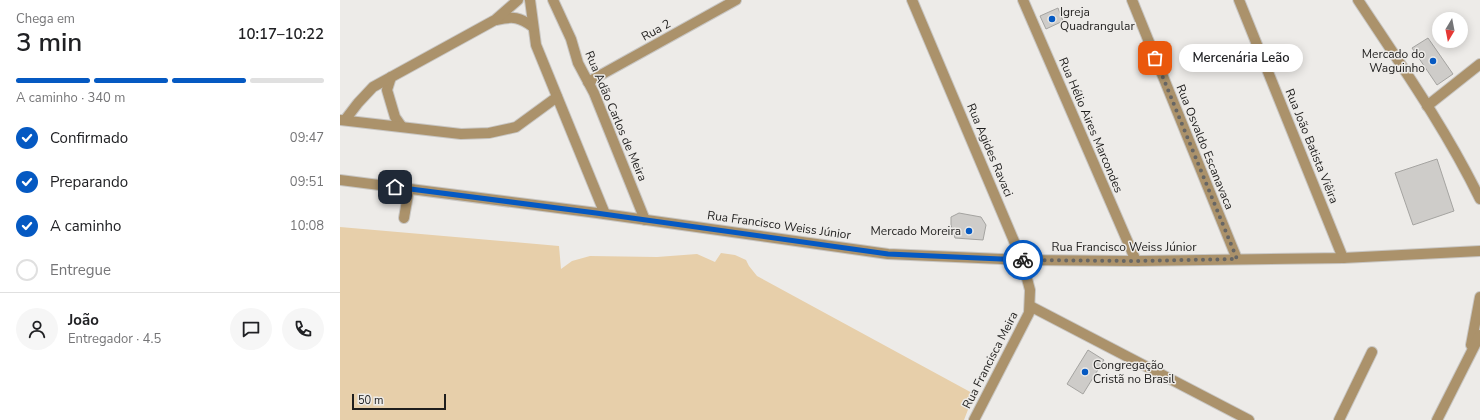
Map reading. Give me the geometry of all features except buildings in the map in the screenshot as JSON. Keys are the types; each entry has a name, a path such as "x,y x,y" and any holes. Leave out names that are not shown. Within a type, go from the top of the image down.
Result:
{"street":[{"path":"343,120 373,87 495,20 518,0"},
{"path":"530,0 536,45 605,214"},
{"name":"Rua Adão Carlos de Meira","path":"554,0 571,39 578,63 594,93 645,220"},
{"name":"Rua 2","path":"588,82 736,0"},
{"name":"Rua Agides Ravaci","path":"912,0 1022,260 1030,290 1029,309"},
{"name":"Rua Hélio Aires Marcondes","path":"1023,0 1136,261"},
{"name":"Rua Osvaldo Escanavaca","path":"1132,0 1237,259"},
{"name":"Rua João Batista Viêira","path":"1239,0 1343,258"},
{"path":"1358,0 1427,106 1472,182 1480,199"},
{"path":"495,20 510,17 518,18 534,27"},
{"path":"1427,106 1480,64"},
{"path":"391,77 387,90 395,117 402,127"},
{"path":"343,120 461,134 489,133 516,127 557,97"},
{"name":"Rua Francisco Weiss Júnior","path":"340,180 605,214 888,254 1022,260 1136,261 1343,258 1480,251"},
{"path":"1472,182 1480,189"},
{"path":"404,218 409,189"},
{"path":"1469,357 1480,297"},
{"path":"1029,309 1250,420"},
{"name":"Rua Francisca Meira","path":"974,420 1029,309"},
{"path":"1437,420 1480,335"},
{"path":"1339,420 1372,352"}],"shaded area":[{"path":"340,227 559,246 561,269 572,261 590,256 657,257 697,254 715,262 721,253 735,255 746,260 757,276 974,394 964,420 340,420"}],"way so far":[{"path":"1023,260 1136,261 1237,259 1155,58"}],"place":[{"name":"Igreja Quadrangular","path":"1052,19"},
{"name":"Mercenária Leão","path":"1155,58"},
{"name":"Mercado do Waguinho","path":"1433,61"},
{"name":"Mercado Moreira","path":"969,231"},
{"name":"Congregação Cristã no Brasil","path":"1085,372"}],"route":[{"path":"395,187 596,213 888,254 1023,260"}]}
